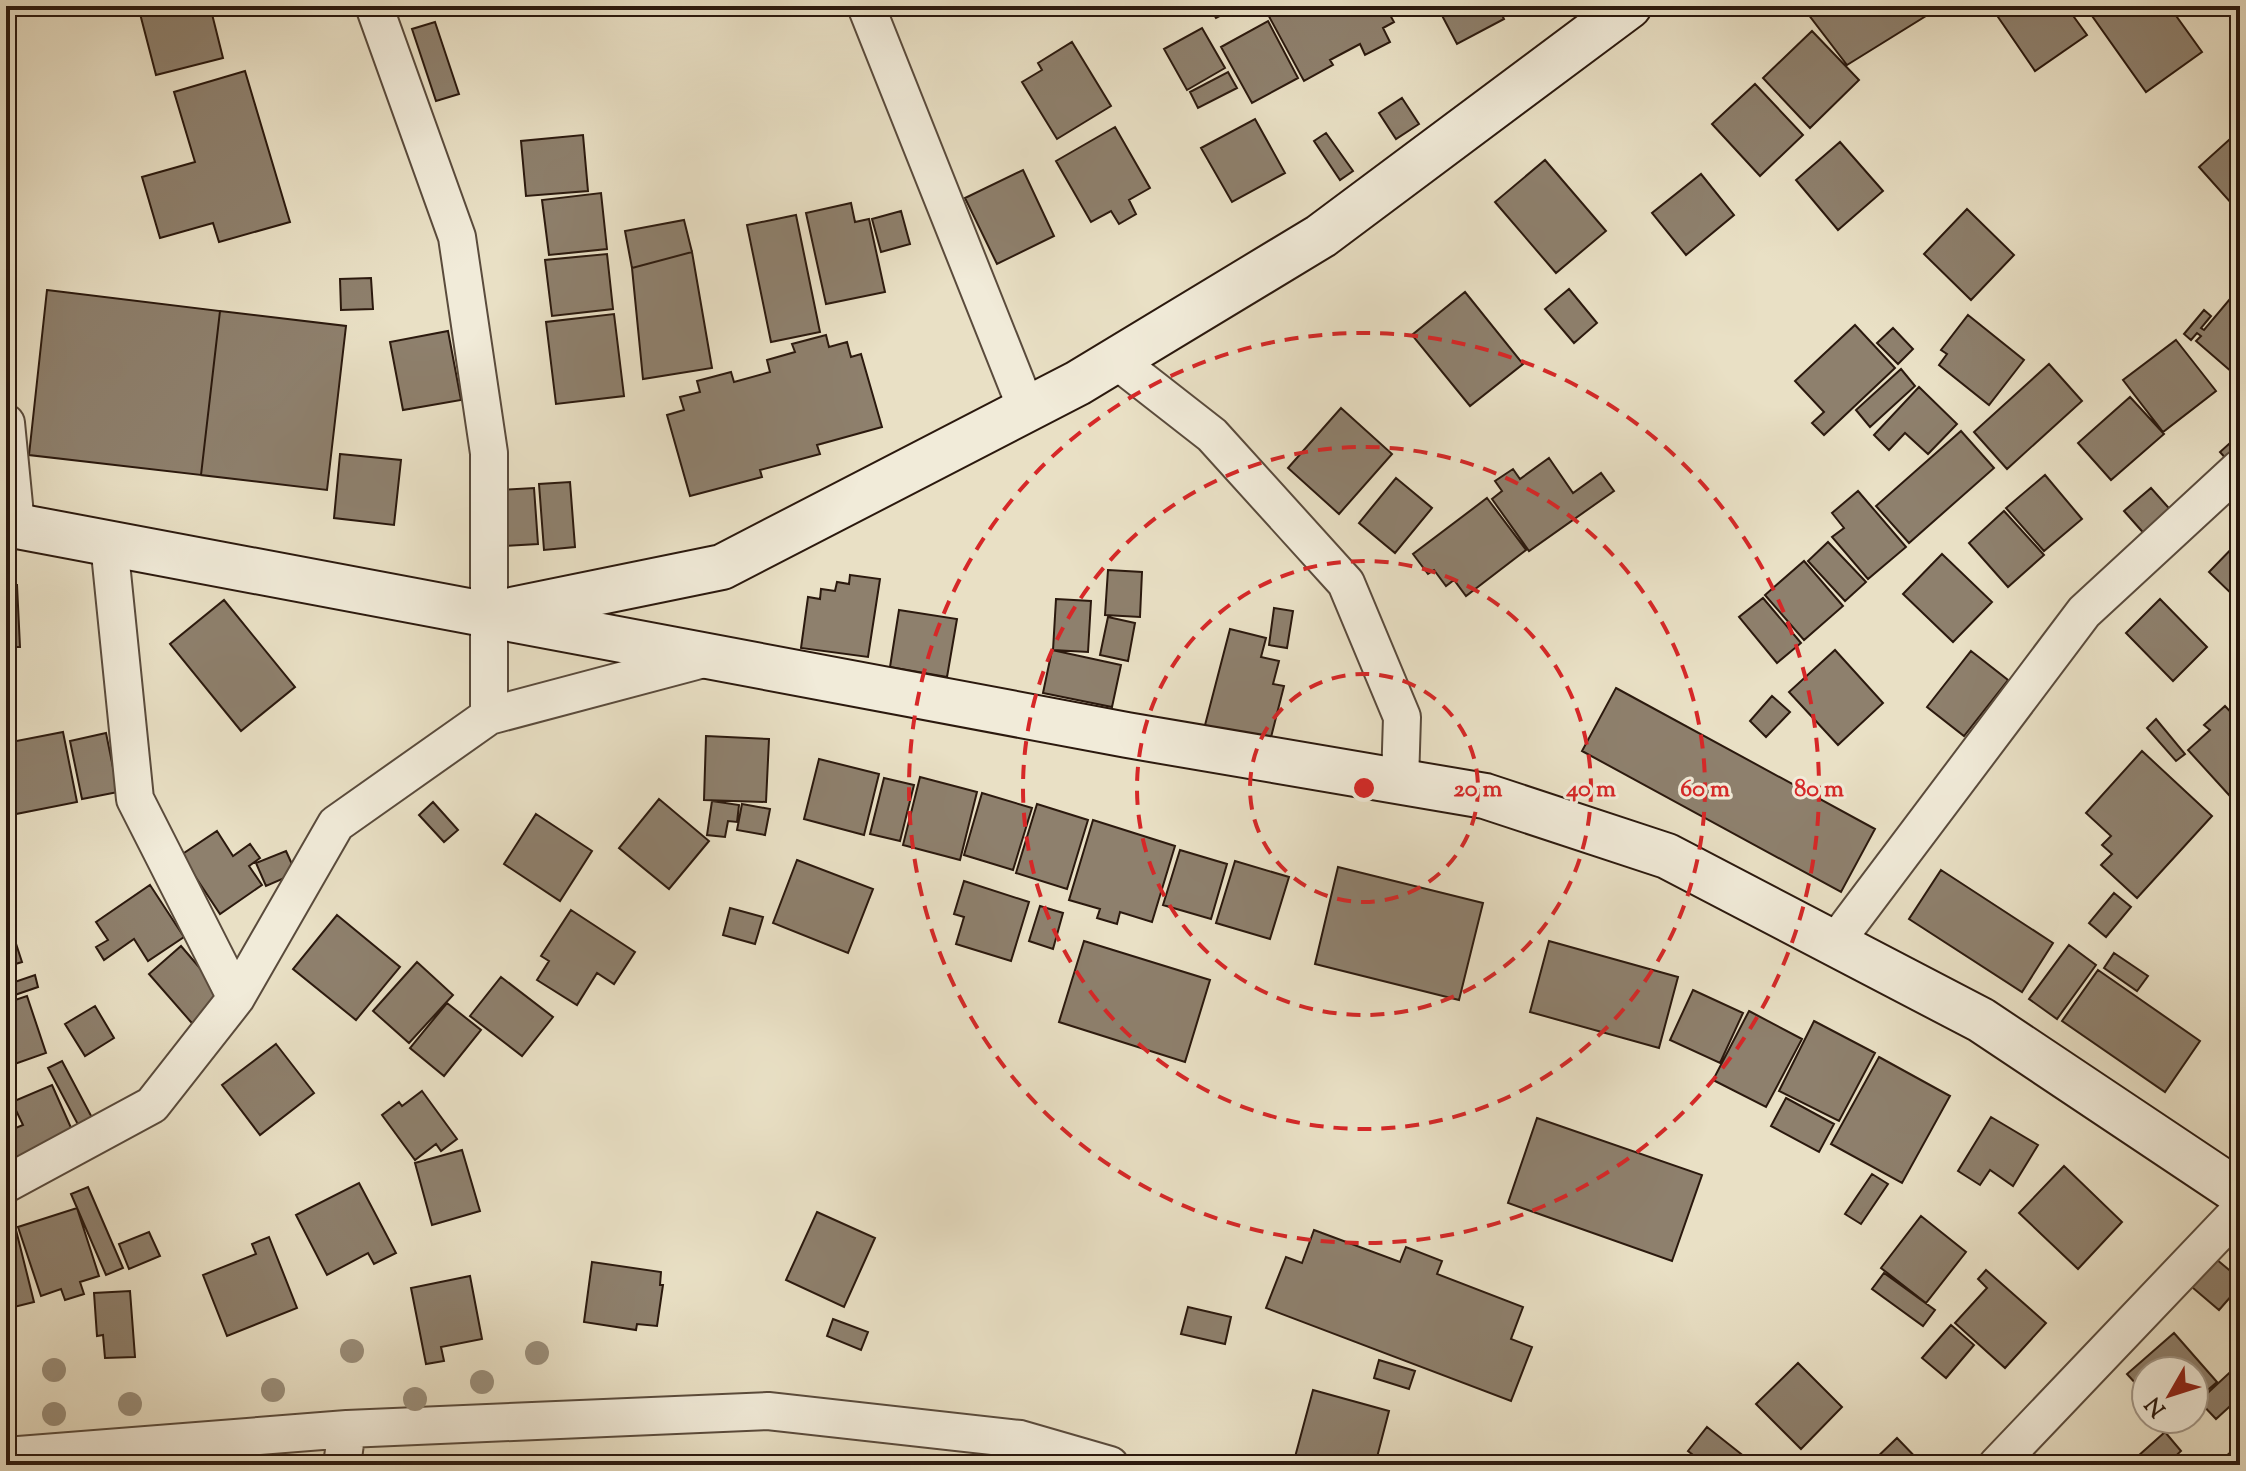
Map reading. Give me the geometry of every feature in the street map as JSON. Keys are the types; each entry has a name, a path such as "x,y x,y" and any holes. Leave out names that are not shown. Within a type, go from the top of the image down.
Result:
{"street":[{"path":"374,6 457,237 489,453 489,716"},
{"path":"866,6 1027,410"},
{"path":"490,615 722,567 1078,383 1321,236 1629,6"},
{"path":"1116,360 1212,435 1346,583 1402,717 1400,782"},
{"path":"6,423 11,524 1127,735 1485,796 1667,856 1981,1020 2240,1193"},
{"path":"1834,944 2084,612 2240,468"},
{"path":"109,543 135,799 236,998"},
{"path":"6,1184 152,1105 236,998 336,824 489,716 713,657"},
{"path":"1997,1465 2240,1210"},
{"path":"6,1456 347,1429 768,1411 1020,1439 1110,1465"},
{"path":"342,1465 347,1429"}],"building":[{"path":"138,6 210,6 223,58 156,75"},
{"path":"1209,6 1239,6 1216,18"},
{"path":"1272,6 1385,6 1394,22 1383,28 1390,42 1365,55 1360,44 1330,60 1333,65 1304,81 1265,9"},
{"path":"1437,6 1509,6 1500,11 1504,19 1457,44"},
{"path":"1812,6 1942,6 1847,65 1805,10"},
{"path":"2006,6 2066,6 2087,35 2035,71 1996,14"},
{"path":"2085,6 2169,6 2202,52 2146,92"},
{"path":"1268,21 1298,78 1252,103 1221,47"},
{"path":"435,22 459,94 436,101 412,29"},
{"path":"1202,28 1225,68 1187,90 1164,49"},
{"path":"1812,31 1859,80 1810,128 1763,78"},
{"path":"1072,42 1111,106 1057,139 1022,82 1042,70 1038,63"},
{"path":"245,71 290,222 219,242 213,223 160,238 142,177 195,162 174,92"},
{"path":"1228,72 1237,88 1198,108 1190,92"},
{"path":"1755,84 1803,135 1760,176 1712,124"},
{"path":"1402,98 1419,124 1396,139 1379,113"},
{"path":"1255,119 1285,173 1232,202 1201,148"},
{"path":"1115,127 1150,188 1129,200 1136,214 1119,224 1111,211 1091,222 1056,161"},
{"path":"2240,130 2240,213 2199,167"},
{"path":"1326,133 1353,171 1340,180 1314,141"},
{"path":"583,135 588,191 526,196 521,141"},
{"path":"1840,142 1883,191 1838,230 1796,180"},
{"path":"1545,160 1606,231 1556,273 1495,202"},
{"path":"1023,170 1054,236 997,264 965,198"},
{"path":"1701,174 1734,215 1686,255 1652,213"},
{"path":"601,193 607,249 549,255 542,200"},
{"path":"851,203 855,222 869,219 885,292 826,304 806,213"},
{"path":"1967,209 2014,255 1971,300 1924,254"},
{"path":"901,211 910,244 881,252 872,219"},
{"path":"796,215 820,332 771,342 747,225"},
{"path":"684,220 692,252 632,268 625,231"},
{"path":"692,252 712,368 643,379 632,268"},
{"path":"607,254 613,309 552,316 545,260"},
{"path":"371,278 373,309 341,310 340,279"},
{"path":"2240,287 2240,379 2196,341 2201,336 2197,333 2191,340 2184,334 2204,310 2211,316 2201,328 2204,330"},
{"path":"1569,289 1597,323 1574,343 1545,309"},
{"path":"47,290 220,311 201,475 29,455"},
{"path":"1465,292 1523,364 1470,406 1412,335"},
{"path":"220,311 346,326 327,490 201,475"},
{"path":"614,314 624,396 556,404 546,322"},
{"path":"1968,315 2024,360 1989,405 1939,365 1947,354 1941,350"},
{"path":"1855,325 1895,368 1824,435 1812,423 1824,412 1795,381"},
{"path":"1893,328 1913,349 1898,364 1877,343"},
{"path":"448,331 461,400 403,410 390,342"},
{"path":"826,335 829,347 847,342 851,357 861,354 882,427 817,445 820,454 760,470 762,477 690,496 667,415 684,410 680,397 700,392 697,381 731,372 734,382 770,372 767,360 795,352 792,344"},
{"path":"2176,340 2216,391 2163,432 2123,380"},
{"path":"2049,364 2082,401 2007,469 1974,432"},
{"path":"1901,369 1915,386 1870,427 1856,410"},
{"path":"1919,387 1957,424 1928,454 1905,433 1889,450 1874,435"},
{"path":"2130,397 2164,434 2111,480 2078,443"},
{"path":"1341,408 1392,454 1339,514 1288,468"},
{"path":"1961,431 1994,468 1909,543 1876,506"},
{"path":"2240,434 2240,466 2236,470 2220,452"},
{"path":"340,454 401,460 394,525 334,518"},
{"path":"1549,458 1573,493 1601,473 1614,491 1529,551 1492,499 1502,491 1495,481 1513,469 1520,479"},
{"path":"2045,475 2082,519 2044,551 2006,508"},
{"path":"1396,478 1432,508 1395,553 1359,523"},
{"path":"570,482 575,547 544,550 539,484"},
{"path":"534,488 538,544 503,546 500,490"},
{"path":"2151,488 2175,515 2148,538 2124,511"},
{"path":"1858,491 1906,547 1868,579 1832,537 1844,528 1832,513"},
{"path":"1487,498 1526,550 1466,596 1454,580 1446,586 1434,570 1428,574 1413,554"},
{"path":"2004,511 2044,555 2008,587 1969,543"},
{"path":"2240,540 2240,602 2209,572"},
{"path":"1828,542 1866,582 1845,601 1808,561"},
{"path":"1942,554 1992,602 1953,642 1903,594"},
{"path":"1804,561 1843,606 1804,640 1765,595"},
{"path":"1108,570 1142,572 1140,617 1105,615"},
{"path":"850,575 880,579 868,657 801,648 808,597 820,599 821,589 835,591 837,582 849,584"},
{"path":"6,585 17,585 20,647 6,647"},
{"path":"1763,598 1801,643 1777,663 1739,617"},
{"path":"1056,599 1091,601 1088,652 1053,650"},
{"path":"2160,599 2207,647 2173,681 2126,633"},
{"path":"224,600 295,687 241,731 170,644"},
{"path":"1274,608 1293,611 1287,648 1269,645"},
{"path":"899,610 957,619 947,677 890,667"},
{"path":"1108,617 1135,623 1128,661 1100,655"},
{"path":"1230,629 1266,638 1261,657 1279,661 1273,684 1284,686 1269,745 1204,729"},
{"path":"1052,650 1121,665 1112,707 1043,693"},
{"path":"1835,650 1883,703 1838,745 1789,692"},
{"path":"1971,651 2008,680 1964,736 1927,707"},
{"path":"1616,688 1875,829 1841,892 1582,751"},
{"path":"1772,696 1790,712 1766,737 1750,721"},
{"path":"2225,706 2240,722 2240,785 2229,795 2188,750 2210,730 2204,725"},
{"path":"2156,719 2185,754 2176,761 2147,728"},
{"path":"63,732 77,802 16,814 6,763 6,743"},
{"path":"106,733 118,792 82,799 70,741"},
{"path":"706,736 769,739 766,802 704,800"},
{"path":"2142,751 2212,816 2137,898 2101,865 2112,854 2102,845 2111,836 2086,813"},
{"path":"819,759 879,774 864,835 804,819"},
{"path":"920,777 977,792 960,860 903,845"},
{"path":"884,778 914,785 900,841 870,834"},
{"path":"982,793 1032,808 1013,870 964,855"},
{"path":"659,799 709,841 669,889 619,848"},
{"path":"712,801 739,805 737,822 728,821 725,837 707,835"},
{"path":"433,802 458,830 444,842 419,815"},
{"path":"742,804 770,809 765,835 737,830"},
{"path":"1037,804 1088,820 1067,889 1016,873"},
{"path":"536,814 592,851 560,901 504,864"},
{"path":"1093,820 1175,846 1152,922 1120,912 1117,924 1097,918 1100,909 1069,900"},
{"path":"217,831 233,856 250,844 260,858 249,866 262,885 220,914 181,855"},
{"path":"1180,850 1227,864 1211,919 1163,905"},
{"path":"286,851 296,873 266,886 256,863"},
{"path":"797,860 873,889 848,953 773,923"},
{"path":"1235,861 1289,877 1270,939 1216,923"},
{"path":"1338,867 1483,903 1459,1000 1315,964"},
{"path":"1941,870 2053,943 2022,992 1909,919"},
{"path":"964,881 1029,902 1011,961 956,944 964,917 954,914"},
{"path":"150,885 184,937 148,961 134,939 104,960 96,947 108,940 96,922"},
{"path":"2114,893 2131,907 2106,937 2089,923"},
{"path":"1040,906 1063,913 1053,949 1029,941"},
{"path":"730,908 763,917 755,944 723,935"},
{"path":"571,910 635,952 614,984 597,973 577,1005 537,980 549,961 541,956"},
{"path":"6,913 22,962 6,967"},
{"path":"337,915 400,967 356,1020 293,969"},
{"path":"1084,941 1210,980 1185,1062 1059,1022"},
{"path":"1549,941 1678,977 1659,1048 1530,1012"},
{"path":"2069,945 2096,965 2057,1019 2029,999"},
{"path":"181,946 229,1002 198,1030 149,974"},
{"path":"2114,953 2148,976 2137,991 2104,968"},
{"path":"417,962 453,995 409,1043 373,1011"},
{"path":"2098,970 2200,1041 2165,1092 2062,1021"},
{"path":"35,975 38,987 6,998 6,985"},
{"path":"501,977 553,1017 522,1056 470,1016"},
{"path":"1693,990 1743,1013 1720,1063 1670,1040"},
{"path":"27,996 46,1053 6,1067 6,1003"},
{"path":"447,1003 481,1030 444,1076 410,1048"},
{"path":"95,1006 114,1038 85,1056 65,1024"},
{"path":"1749,1011 1802,1039 1766,1107 1713,1080"},
{"path":"1814,1021 1875,1053 1839,1121 1779,1091"},
{"path":"276,1044 314,1093 260,1135 222,1085"},
{"path":"1879,1057 1950,1096 1902,1183 1831,1144"},
{"path":"62,1061 97,1127 83,1134 48,1068"},
{"path":"52,1085 76,1139 17,1165 6,1132 23,1125 12,1102"},
{"path":"422,1091 457,1139 441,1151 436,1144 415,1160 382,1115 399,1102 402,1106"},
{"path":"1786,1098 1834,1124 1819,1152 1771,1126"},
{"path":"1991,1117 2038,1145 2013,1186 1990,1170 1980,1185 1958,1171"},
{"path":"1537,1118 1702,1175 1672,1261 1508,1203"},
{"path":"462,1150 480,1211 432,1225 415,1163"},
{"path":"2064,1166 2122,1222 2078,1269 2019,1213"},
{"path":"1872,1174 1888,1184 1861,1224 1845,1214"},
{"path":"359,1183 396,1253 374,1264 368,1253 327,1275 296,1215"},
{"path":"88,1187 123,1268 106,1275 71,1194"},
{"path":"77,1208 99,1276 80,1282 84,1294 65,1300 61,1289 41,1296 18,1227"},
{"path":"817,1212 875,1238 844,1307 786,1280"},
{"path":"1921,1216 1966,1252 1926,1303 1881,1268"},
{"path":"16,1230 34,1302 6,1309 6,1232"},
{"path":"1314,1230 1400,1262 1406,1247 1442,1261 1437,1274 1523,1307 1511,1339 1532,1347 1511,1401 1266,1308 1286,1257 1302,1263"},
{"path":"149,1232 160,1256 129,1269 119,1244"},
{"path":"269,1237 297,1308 227,1336 203,1275 256,1254 252,1244"},
{"path":"2210,1254 2240,1279 2240,1286 2219,1310 2186,1282"},
{"path":"592,1262 661,1272 660,1285 663,1285 657,1326 637,1324 636,1330 584,1322"},
{"path":"1986,1270 2046,1323 2005,1368 1955,1323 1987,1288 1978,1279"},
{"path":"1884,1273 1935,1310 1923,1326 1872,1289"},
{"path":"470,1276 482,1339 441,1347 444,1361 426,1364 411,1288"},
{"path":"130,1291 135,1357 105,1358 103,1335 97,1336 94,1293"},
{"path":"1188,1307 1231,1317 1225,1344 1181,1334"},
{"path":"833,1319 868,1332 861,1350 827,1336"},
{"path":"1951,1325 1974,1345 1946,1378 1922,1358"},
{"path":"2174,1333 2193,1355 2149,1355"},
{"path":"1379,1360 1415,1371 1409,1389 1374,1378"},
{"path":"1798,1363 1842,1407 1801,1449 1756,1404"},
{"path":"2240,1363 2240,1397 2216,1419 2210,1413 2210,1391"},
{"path":"2210,1374 2217,1382 2210,1388"},
{"path":"1313,1390 1389,1411 1375,1465 1323,1465 1295,1457"},
{"path":"1707,1427 1755,1465 1706,1465 1688,1451"},
{"path":"2162,1435 2168,1435 2181,1451 2166,1465 2128,1465"},
{"path":"1897,1438 1923,1465 1869,1465"},
{"path":"2232,1451 2240,1465 2216,1465"}]}
